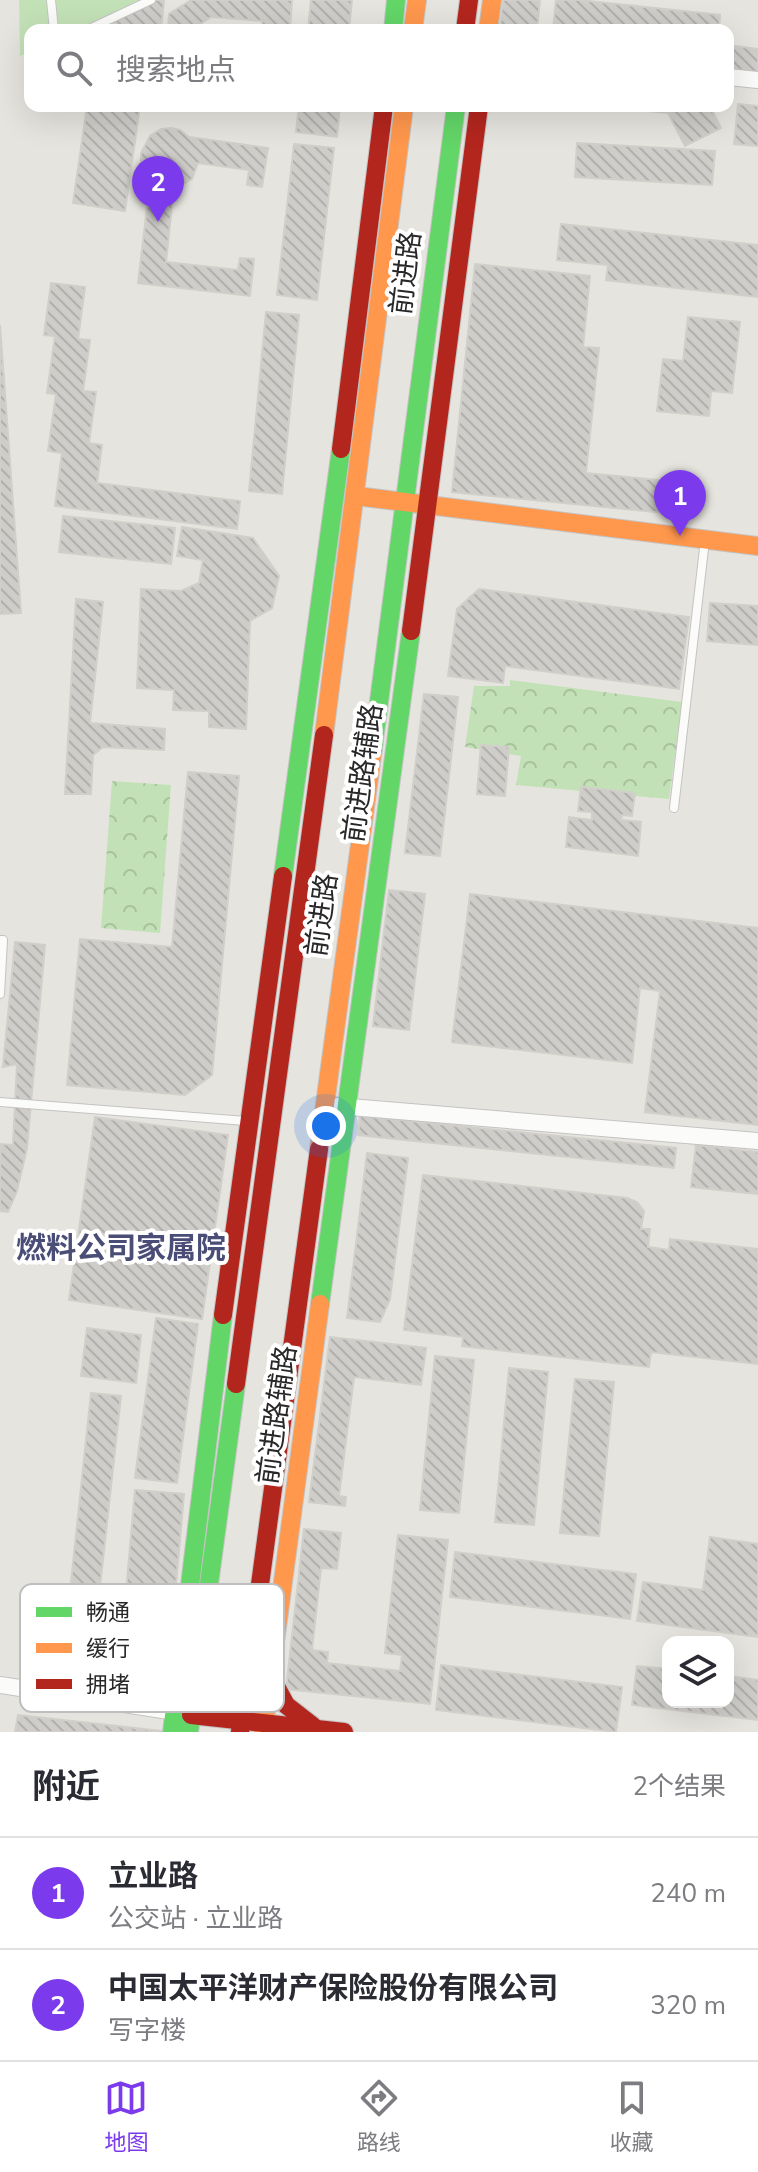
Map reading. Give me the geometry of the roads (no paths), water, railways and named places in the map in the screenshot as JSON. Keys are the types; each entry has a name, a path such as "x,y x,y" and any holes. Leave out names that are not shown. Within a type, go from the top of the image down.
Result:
{"street":[{"path":"394,24 396,0"},
{"path":"414,24 417,0"},
{"path":"466,24 469,0"},
{"path":"489,24 492,0"},
{"path":"734,78 758,80"},
{"path":"199,1584 248,1121 383,112"},
{"name":"前进路","path":"205,1584 356,496 403,112"},
{"name":"前进路","path":"260,1584 406,502 455,112"},
{"name":"前进路辅路","path":"282,1584 478,112"},
{"path":"356,496 758,546"},
{"path":"324,1105 758,1141"},
{"path":"0,1685 20,1689"},
{"path":"284,1705 318,1729"},
{"path":"143,1712 185,1720 344,1732"},
{"path":"172,1732 185,1720"},
{"path":"185,1720 224,1732"}],"lane":[{"path":"51,0 53,24"},
{"path":"100,24 151,0"},
{"path":"674,808 705,539"},
{"path":"0,940 3,940 0,994"},
{"path":"0,1102 271,1123"}],"place":[{"name":"中国太平洋财产保险股份有限公司","path":"158,222"},
{"name":"立业路","path":"680,536"}],"district":[{"name":"燃料公司家属院","path":"121,1248"}]}
